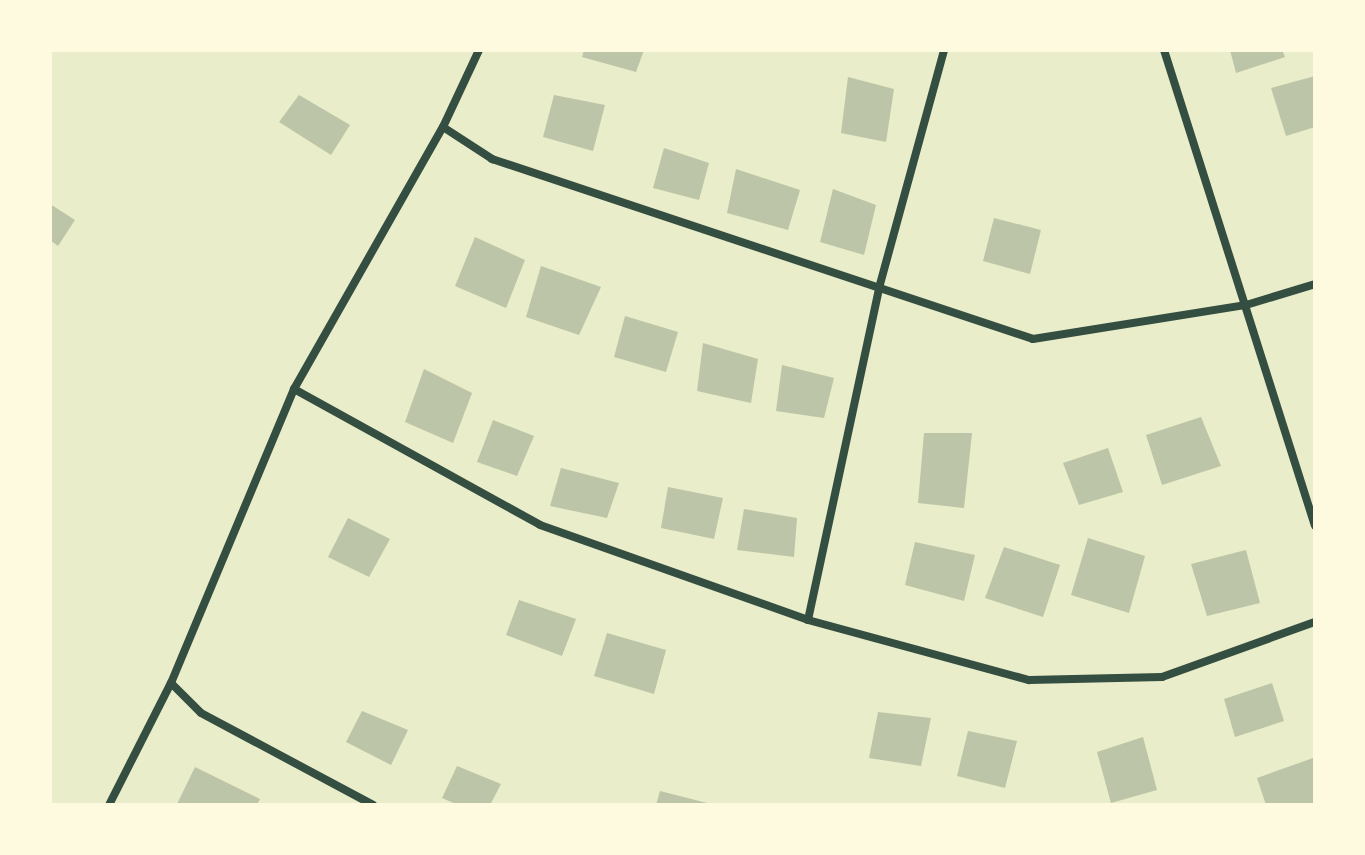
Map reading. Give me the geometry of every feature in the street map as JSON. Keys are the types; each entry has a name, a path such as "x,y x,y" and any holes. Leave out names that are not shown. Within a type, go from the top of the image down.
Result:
{"street":[{"path":"109,805 171,683 294,389 443,127 479,50"},
{"path":"808,620 879,288 944,50"},
{"path":"1164,50 1315,526"},
{"path":"443,127 492,159 1033,339 1246,305 1315,284"},
{"path":"294,389 540,525 808,620 1029,680 1162,677 1315,622"},
{"path":"171,683 201,713 373,805"}],"building":[{"path":"584,50 644,50 636,72 582,57"},
{"path":"1230,50 1282,50 1285,57 1236,73"},
{"path":"1315,76 1315,127 1286,136 1271,88"},
{"path":"848,77 894,89 886,142 841,133"},
{"path":"299,95 350,125 331,155 279,122"},
{"path":"554,95 605,105 593,151 543,137"},
{"path":"664,148 709,163 699,200 653,188"},
{"path":"736,169 800,190 788,230 727,213"},
{"path":"833,189 876,205 864,255 820,242"},
{"path":"50,204 75,220 58,246 50,240"},
{"path":"994,218 1041,230 1030,274 983,261"},
{"path":"475,237 525,260 506,308 455,286"},
{"path":"541,266 601,287 579,335 526,317"},
{"path":"625,316 678,332 666,372 614,357"},
{"path":"703,343 758,359 751,403 697,391"},
{"path":"782,365 834,378 824,418 776,411"},
{"path":"424,369 472,393 453,443 405,422"},
{"path":"1201,417 1221,466 1162,485 1146,435"},
{"path":"493,420 534,436 517,476 477,462"},
{"path":"924,433 972,433 964,508 918,503"},
{"path":"1108,448 1123,492 1079,505 1063,463"},
{"path":"561,468 619,483 607,518 550,506"},
{"path":"668,487 723,498 714,539 661,528"},
{"path":"744,509 797,518 794,557 737,550"},
{"path":"348,518 390,539 369,577 328,557"},
{"path":"1088,538 1145,556 1129,613 1071,595"},
{"path":"915,542 975,555 964,601 905,585"},
{"path":"1004,547 1060,565 1043,617 985,598"},
{"path":"1246,550 1260,603 1207,616 1191,564"},
{"path":"519,600 576,619 562,656 506,635"},
{"path":"607,633 666,650 654,694 594,676"},
{"path":"1272,683 1284,721 1235,737 1224,699"},
{"path":"362,711 408,730 391,765 346,742"},
{"path":"878,712 931,718 921,766 869,758"},
{"path":"968,731 1017,741 1005,788 957,776"},
{"path":"1143,737 1157,790 1111,803 1097,752"},
{"path":"1313,758 1315,805 1266,805 1257,778"},
{"path":"457,766 501,784 490,805 458,805 442,798"},
{"path":"195,767 260,799 257,805 177,804"},
{"path":"660,791 711,804 711,805 656,805"}]}
